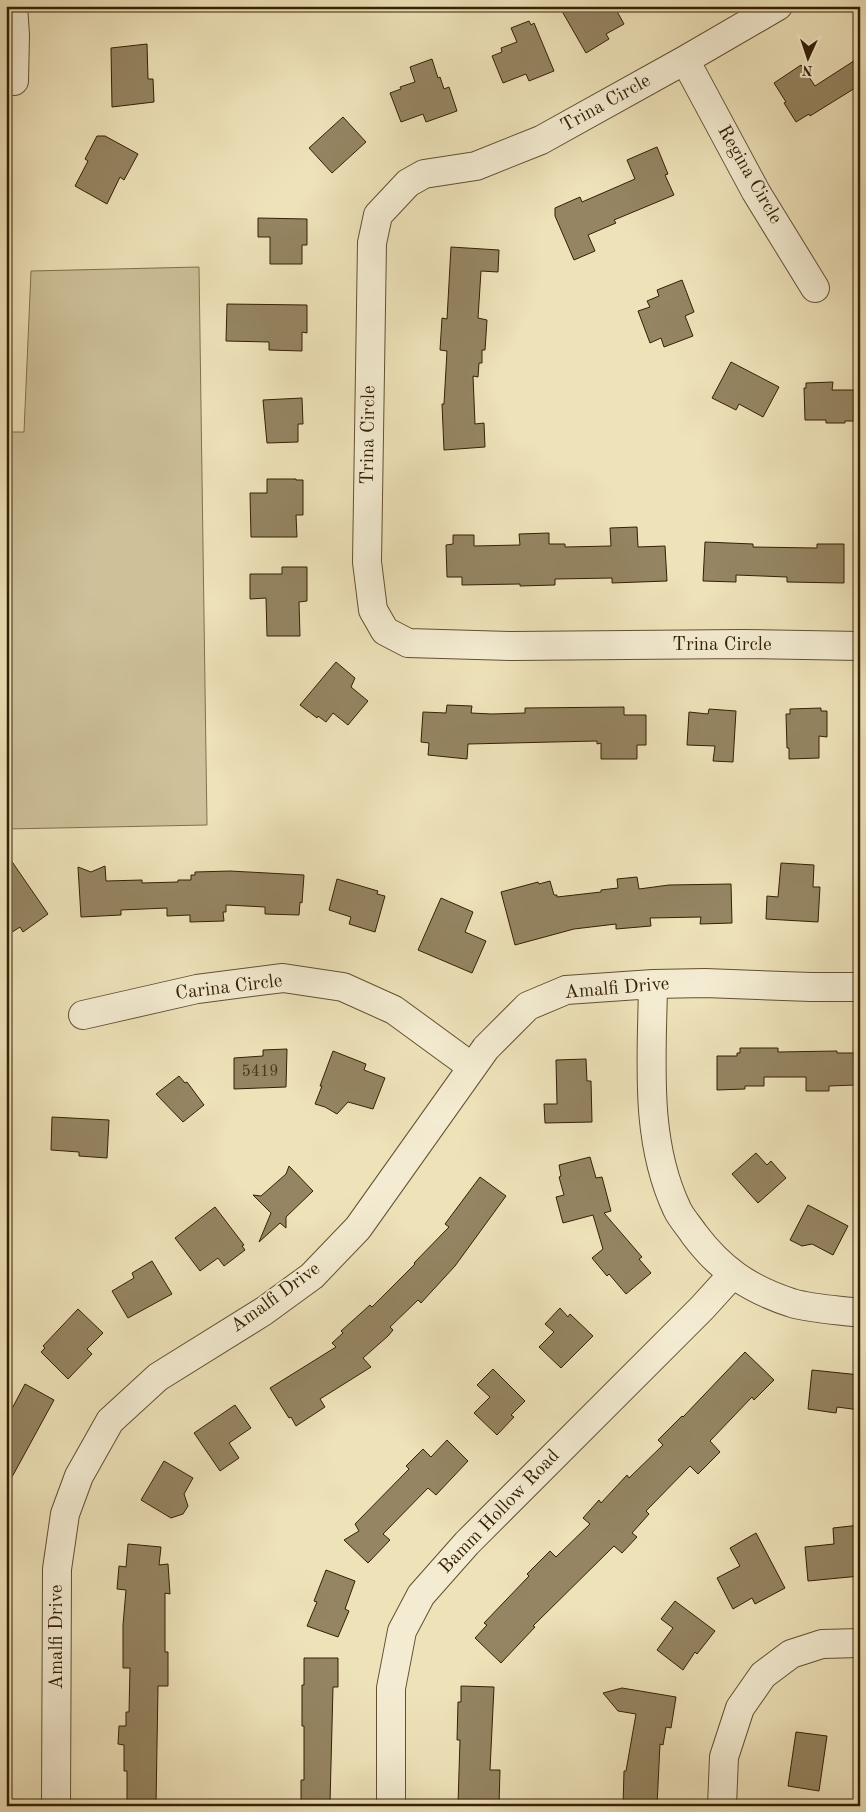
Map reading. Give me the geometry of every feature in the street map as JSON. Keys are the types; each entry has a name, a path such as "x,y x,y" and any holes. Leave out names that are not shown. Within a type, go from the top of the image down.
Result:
{"street":[{"path":"13,6 14,81"},
{"name":"Trina Circle","path":"778,6 542,140 476,166 424,174 408,183 378,214 372,244 367,542 367,562 373,610 385,631 408,643 512,646 743,644 860,646"},
{"name":"Regina Circle","path":"685,60 756,192 816,288"},
{"name":"Carina Circle","path":"83,1015 196,989 283,978 343,987 394,1010 472,1067"},
{"name":"Amalfi Drive","path":"56,1806 57,1569 65,1514 79,1476 110,1420 158,1377 264,1311 312,1276 358,1228 486,1048 528,1006 566,990 653,984 705,983 860,987"},
{"path":"653,984 652,1106 659,1161 677,1211 708,1254 732,1275 756,1289 794,1303 860,1313"},
{"name":"Bamm Hollow Road","path":"391,1806 391,1688 402,1631 421,1595 467,1543 702,1308 732,1275"},
{"path":"722,1806 724,1757 740,1708 763,1675 791,1654 822,1644 860,1644"}],"shaded area":[{"path":"199,267 207,825 6,829 6,432 24,432 31,271"}],"building":[{"path":"559,6 614,6 624,24 606,34 609,39 586,53"},
{"path":"529,21 531,25 534,23 554,71 529,81 526,74 503,83 492,56 502,52 501,48 517,42 511,28"},
{"path":"147,44 148,79 153,79 154,102 112,107 111,48"},
{"path":"860,57 860,85 810,116 809,114 796,122 774,83 801,65 815,86"},
{"path":"432,59 444,89 449,87 457,111 426,122 423,114 401,122 390,93 415,82 410,67"},
{"path":"343,117 366,142 332,173 309,148"},
{"path":"97,136 105,136 138,154 124,180 120,177 107,204 75,186 88,161 85,159"},
{"path":"657,147 668,174 665,175 674,195 614,220 616,223 588,235 595,251 574,260 555,216 555,208 580,197 582,202 635,179 627,160"},
{"path":"258,218 307,219 307,245 302,245 302,264 270,264 270,237 258,237"},
{"path":"451,247 499,250 498,272 481,271 478,318 487,320 485,350 482,350 482,363 479,363 478,377 473,376 475,424 484,423 485,447 444,450 442,404 444,404 447,351 440,350 442,318 447,319"},
{"path":"682,280 694,312 685,316 693,336 664,347 661,338 650,343 638,311 650,307 647,301 659,296 657,290"},
{"path":"227,304 307,305 307,333 302,332 302,351 269,350 269,342 226,341"},
{"path":"731,362 779,387 763,417 739,404 736,410 712,398"},
{"path":"833,382 832,390 854,390 854,421 826,423 826,420 805,420 804,388 806,388 806,383"},
{"path":"302,398 303,424 298,424 298,442 267,443 263,400"},
{"path":"267,479 303,480 303,515 296,515 297,537 251,537 250,493 267,493"},
{"path":"637,527 638,547 665,546 667,581 612,583 612,578 555,579 555,585 462,585 462,577 447,577 446,545 453,544 453,535 474,535 474,546 520,545 519,534 549,533 549,544 565,544 565,547 611,546 610,528"},
{"path":"705,542 753,544 753,547 817,548 817,544 844,544 844,583 787,582 787,577 736,575 736,582 703,581"},
{"path":"282,567 307,567 307,601 299,602 300,636 267,636 266,598 250,599 250,574 282,574"},
{"path":"336,662 355,678 351,687 368,701 348,725 333,713 326,722 318,716 317,718 300,705"},
{"path":"447,705 472,706 471,713 492,714 525,713 525,708 624,707 624,715 646,715 646,745 637,745 637,759 601,759 601,743 597,744 597,741 468,744 467,759 428,755 429,743 421,742 423,712 446,713"},
{"path":"821,708 821,711 827,711 827,737 819,736 819,758 789,759 786,714 790,714 790,709"},
{"path":"709,709 736,711 733,762 713,761 715,746 687,745 689,712 708,714"},
{"path":"6,853 48,914 23,932 20,927 6,936"},
{"path":"781,863 814,865 813,887 820,887 818,922 766,919 767,896 778,897"},
{"path":"105,866 106,881 142,880 142,883 191,880 191,875 195,875 195,872 230,871 304,875 302,903 300,902 299,915 265,914 265,907 226,905 226,912 223,912 224,921 190,922 190,915 167,916 167,908 121,910 121,915 81,917 78,867 91,872"},
{"path":"637,877 639,889 669,885 731,884 732,923 700,924 701,917 650,918 651,926 616,929 616,924 574,929 515,945 501,892 538,882 539,884 550,881 554,895 557,895 557,897 618,888 617,879"},
{"path":"337,879 378,891 377,894 385,896 375,932 349,924 351,917 329,910"},
{"path":"441,898 473,912 465,932 486,941 472,973 418,950"},
{"path":"740,1048 778,1048 778,1052 837,1051 837,1053 854,1053 855,1085 829,1086 829,1091 806,1091 806,1077 764,1077 764,1086 745,1086 745,1089 717,1090 717,1056 737,1056 737,1053 740,1053"},
{"path":"287,1049 286,1087 234,1089 234,1058 263,1056 263,1050"},
{"path":"333,1051 366,1064 364,1070 385,1078 373,1109 348,1102 337,1114 315,1104"},
{"path":"586,1059 587,1081 591,1081 592,1122 545,1123 544,1104 557,1104 556,1060"},
{"path":"179,1076 185,1083 187,1082 204,1105 183,1122 156,1094"},
{"path":"52,1117 109,1120 107,1158 79,1156 79,1152 51,1150"},
{"path":"756,1153 767,1165 771,1161 786,1178 758,1203 732,1174"},
{"path":"590,1157 596,1178 602,1177 611,1211 604,1213 642,1257 639,1259 651,1273 626,1294 592,1258 603,1249 593,1215 563,1223 556,1197 564,1195 559,1177 561,1176 559,1165"},
{"path":"289,1166 313,1191 286,1217 286,1228 280,1223 259,1242 271,1213 253,1195 261,1196 286,1174"},
{"path":"480,1177 506,1196 455,1266 421,1303 418,1300 390,1327 393,1330 388,1336 363,1358 371,1367 320,1399 325,1407 296,1426 270,1388 336,1347 332,1343 343,1333 341,1331 370,1305 372,1307 449,1227 445,1224"},
{"path":"808,1205 848,1226 833,1255 812,1244 802,1246 790,1240"},
{"path":"215,1207 244,1245 242,1246 245,1250 224,1266 218,1258 200,1271 175,1238"},
{"path":"152,1261 172,1294 128,1318 112,1291 134,1278 132,1273"},
{"path":"560,1308 568,1317 570,1314 593,1336 561,1368 539,1347 554,1332 545,1324"},
{"path":"78,1309 103,1333 87,1349 92,1354 68,1379 41,1352 45,1348 43,1346"},
{"path":"745,1352 774,1380 754,1400 752,1397 710,1441 720,1452 698,1474 690,1466 646,1511 649,1514 632,1533 637,1537 622,1553 614,1546 533,1626 535,1627 501,1663 475,1638 487,1625 484,1623 550,1551 556,1557 590,1524 583,1518 599,1500 601,1503 627,1475 629,1478 663,1445 658,1440 683,1417"},
{"path":"493,1369 525,1401 511,1415 514,1417 497,1435 474,1413 490,1397 477,1385"},
{"path":"812,1370 860,1375 860,1410 837,1407 836,1413 808,1409"},
{"path":"25,1384 54,1400 6,1488 6,1420"},
{"path":"235,1405 251,1428 229,1443 239,1458 220,1471 194,1433"},
{"path":"447,1440 468,1461 436,1495 428,1488 383,1534 390,1540 368,1563 344,1540 359,1531 355,1524 409,1469 406,1466 423,1449 431,1457"},
{"path":"164,1461 193,1478 184,1494 188,1506 183,1514 171,1518 141,1500"},
{"path":"860,1525 860,1576 808,1581 805,1547 834,1544 833,1528"},
{"path":"756,1533 785,1588 755,1604 752,1598 733,1609 717,1578 740,1566 730,1548"},
{"path":"128,1544 161,1547 159,1565 168,1564 170,1594 165,1593 165,1652 168,1652 168,1686 158,1686 156,1806 127,1806 127,1771 124,1771 124,1745 118,1744 119,1726 126,1726 126,1712 129,1712 130,1668 123,1668 123,1625 126,1590 117,1589 119,1566 126,1567"},
{"path":"326,1570 355,1581 345,1609 349,1611 338,1637 307,1626 317,1602 314,1601"},
{"path":"675,1601 715,1631 697,1654 695,1652 683,1670 657,1650 673,1628 661,1619"},
{"path":"304,1658 338,1658 338,1687 333,1687 330,1803 301,1802 301,1780 304,1780 302,1685 304,1685"},
{"path":"461,1686 494,1687 490,1770 500,1770 499,1806 465,1806 465,1804 458,1804 460,1740 457,1740 458,1702 461,1702"},
{"path":"622,1688 676,1697 671,1728 666,1727 663,1745 660,1744 657,1806 623,1806 624,1771 626,1771 636,1714 618,1711 603,1693"},
{"path":"796,1732 827,1736 819,1791 788,1786"}]}
